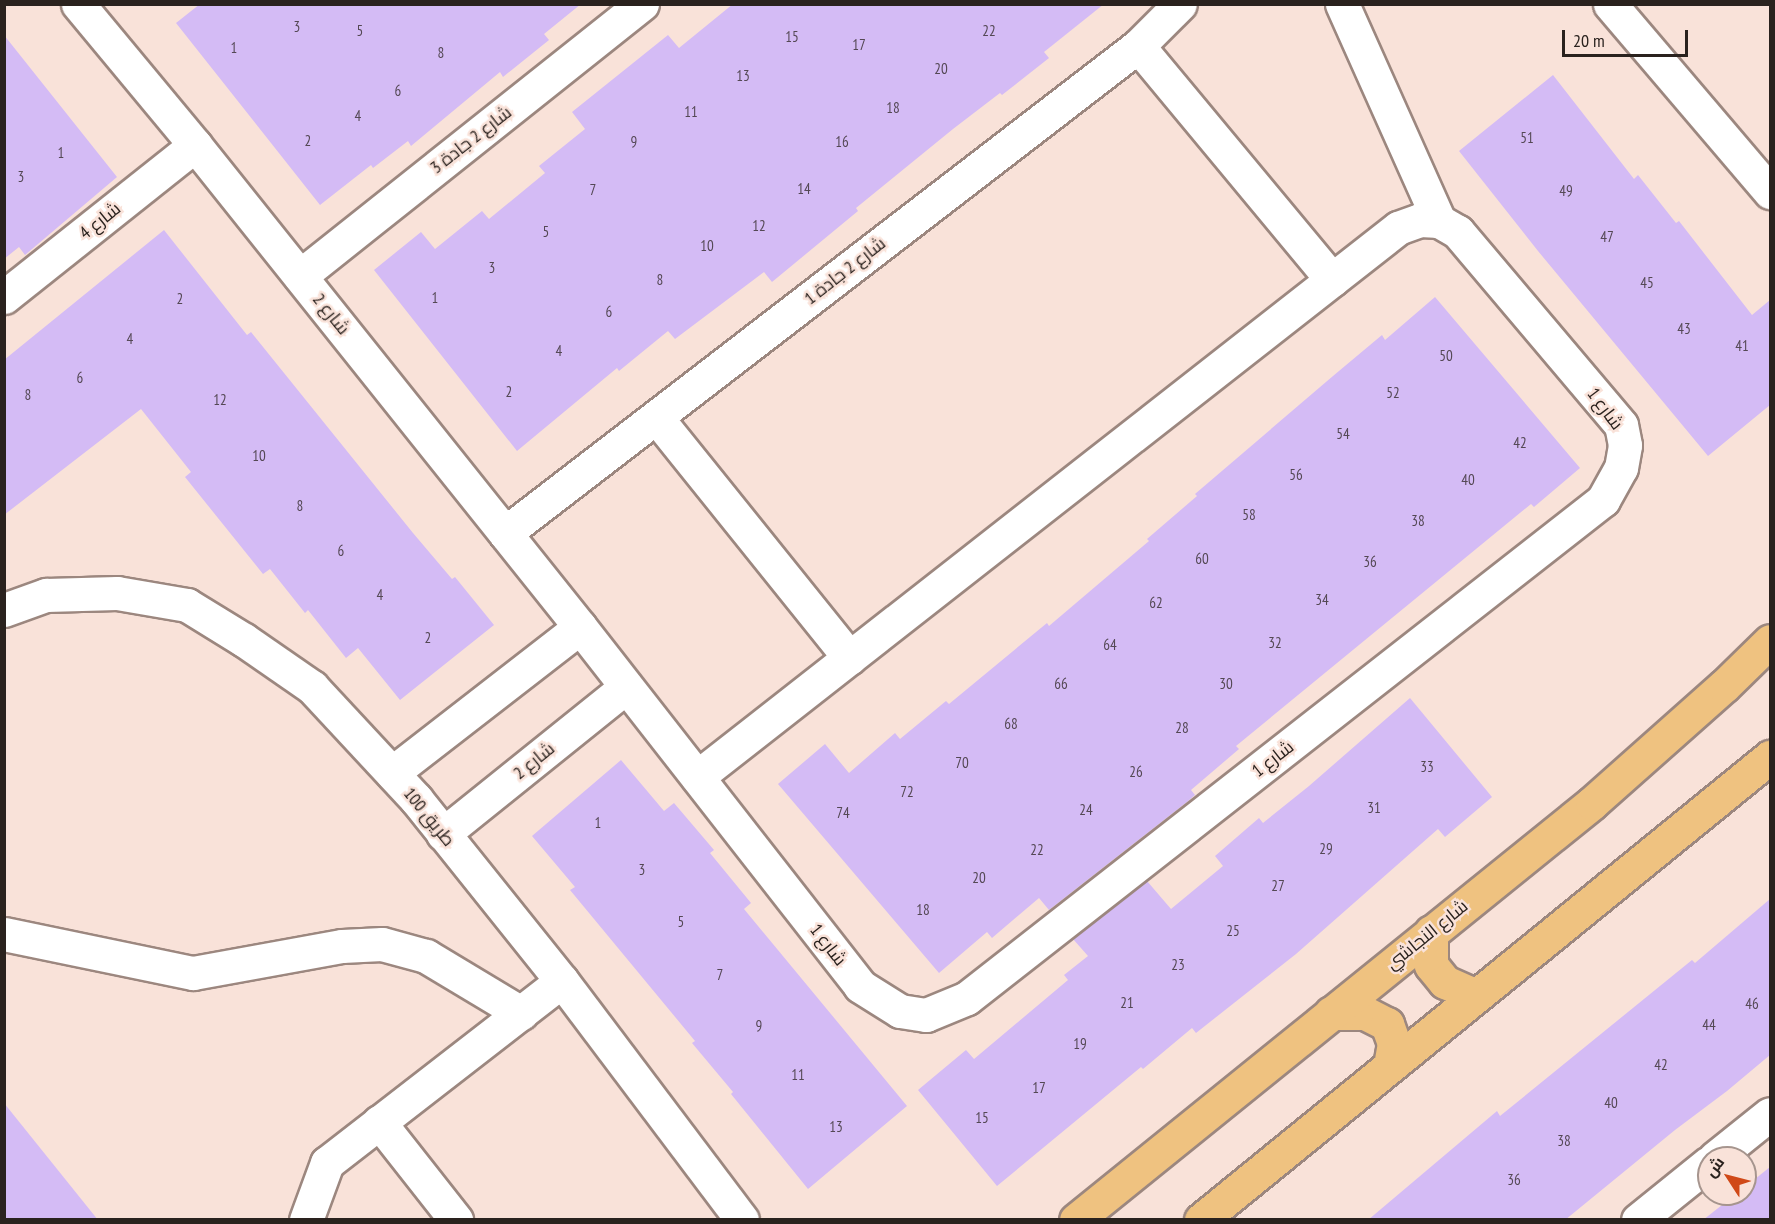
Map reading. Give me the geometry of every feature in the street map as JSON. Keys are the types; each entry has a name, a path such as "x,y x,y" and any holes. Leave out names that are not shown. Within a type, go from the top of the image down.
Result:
{"main road":[{"name":"شارع النجاشي","path":"1076,1220 1592,803 1724,686 1770,641"},
{"path":"1200,1220 1770,757"},
{"path":"1431,932 1431,965 1445,982 1476,996"},
{"path":"1331,1013 1365,1012 1387,1024 1394,1043 1390,1066"}],"street":[{"name":"شارع 2 جادة 3","path":"300,276 642,4"},
{"name":"شارع 2 جادة 1","path":"505,533 1138,46 1180,4"},
{"path":"698,777 1398,228 1420,220 1439,221 1342,4"},
{"path":"1610,4 1770,192"},
{"name":"شارع 2","path":"93,10 195,145 698,777"},
{"path":"1138,46 1332,280"},
{"name":"شارع 4","path":"4,297 195,145"},
{"name":"شارع 1","path":"698,777 860,986 900,1011 926,1015 968,998 1603,500 1620,468 1625,445 1621,424 1458,232 1439,221"},
{"path":"656,417 850,658"},
{"name":"طريق 100","path":"4,610 46,595 117,593 187,605 244,640 312,687 417,799 562,981 742,1220"},
{"path":"392,773 580,627"},
{"name":"شارع 2","path":"443,834 626,687"},
{"path":"4,934 193,973 342,946 382,944 426,956 521,1013"},
{"path":"306,1220 327,1162 562,981"},
{"path":"1730,1146 1770,1114"},
{"path":"379,1122 456,1220"},
{"path":"1638,1220 1697,1173"}],"building":[{"path":"200,4 581,4 544,34 549,40 503,77 500,72 411,146 408,141 373,168 371,165 320,205 176,23"},
{"path":"733,4 1104,4 1044,52 1049,58 1002,95 1000,93 953,129 856,208 858,211 772,282 764,272 675,339 668,331 619,371 617,368 517,451 374,270 421,232 435,249 482,211 489,219 545,173 539,166 585,129 572,112 668,35 679,48"},
{"path":"4,35 117,177 25,255 19,247 4,259"},
{"path":"1553,75 1634,179 1638,175 1676,223 1679,221 1752,315 1770,300 1770,405 1708,456 1538,251 1459,151"},
{"path":"164,230 247,335 251,332 413,533 452,579 455,577 494,625 400,700 358,648 346,658 308,610 305,613 270,569 263,574 185,477 191,472 141,409 4,515 4,360"},
{"path":"1435,297 1580,468 1534,507 1531,504 1236,746 1239,749 1191,790 1195,795 1187,802 1049,910 1039,898 992,938 987,932 939,973 778,784 825,744 849,773 895,733 900,739 946,701 949,704 1047,623 1049,626 1149,541 1147,539 1197,496 1195,494 1333,376 1382,335 1385,340"},
{"path":"1410,698 1492,797 1445,837 1438,829 1296,954 1196,1033 1192,1028 1143,1069 1141,1067 997,1186 918,1090 966,1050 974,1059 1068,980 1064,975 1088,956 1073,939 1147,881 1171,909 1223,866 1215,856 1259,818 1263,823 1309,786"},
{"path":"621,760 664,811 674,803 714,850 710,853 751,903 744,909 907,1106 808,1189 692,1043 695,1041 570,890 575,887 532,836"},
{"path":"1770,899 1770,1055 1727,1091 1675,1130 1565,1220 1368,1220 1497,1111 1500,1116 1692,960 1695,963"},
{"path":"4,1103 98,1220 4,1220"},
{"path":"1770,1167 1770,1220 1703,1220 1721,1206 1757,1206 1757,1177"}]}
